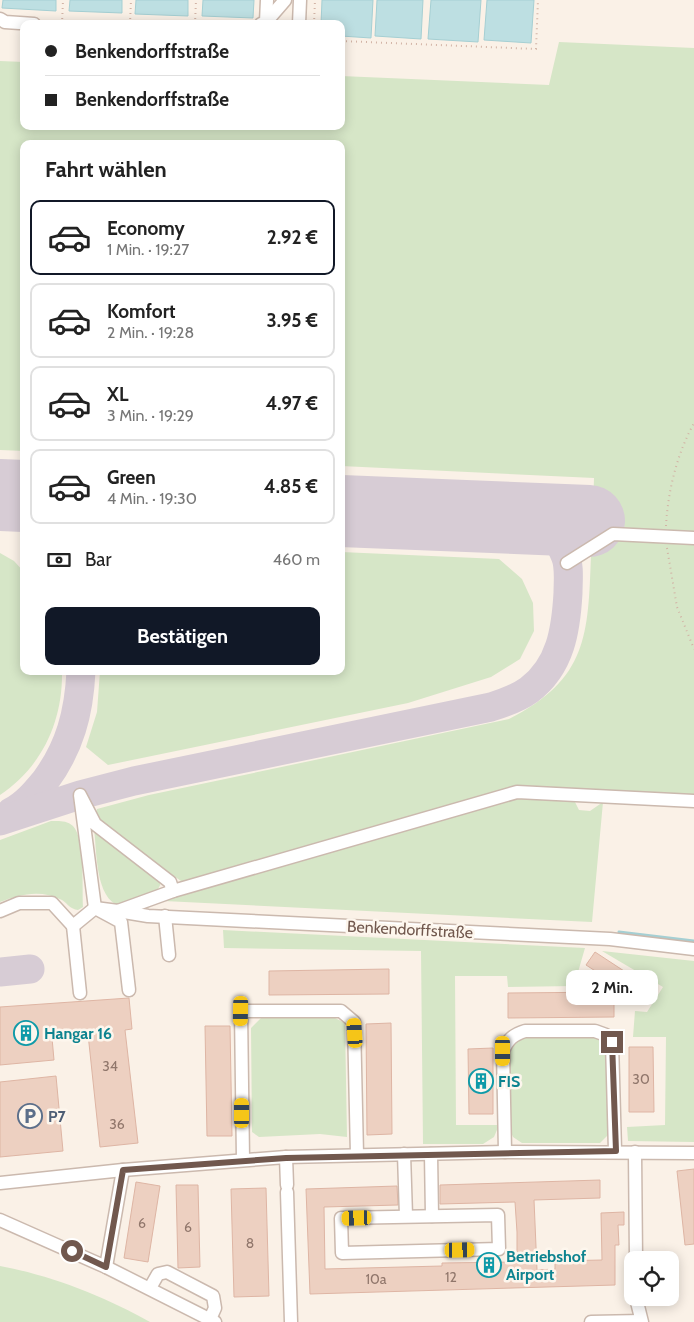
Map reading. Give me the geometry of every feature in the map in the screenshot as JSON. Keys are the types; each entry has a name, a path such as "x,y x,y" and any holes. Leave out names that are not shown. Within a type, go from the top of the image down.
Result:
{"street":[{"path":"264,20 267,0"},
{"path":"267,20 285,0"},
{"path":"299,20 300,0"},
{"path":"0,19 5,22 20,23"},
{"path":"567,563 612,534 694,538"},
{"path":"118,911 173,891 517,792 694,801"},
{"path":"95,908 80,795 95,824 170,882 173,891"},
{"path":"0,911 19,904 52,903 73,926 80,993"},
{"path":"73,926 95,908"},
{"path":"95,908 122,922 129,990"},
{"name":"Benkendorffstraße","path":"95,908 148,916 610,939 694,949"},
{"path":"165,916 169,954"},
{"path":"243,1159 241,1011 341,1011 354,1022 357,1156"},
{"path":"505,1152 503,1051 507,1042 515,1034 525,1031 595,1031 606,1035 612,1042 616,1151"},
{"path":"0,1183 243,1159 505,1152 616,1151 694,1153"},
{"path":"635,1152 636,1251"},
{"path":"404,1154 406,1216"},
{"path":"431,1154 432,1216"},
{"path":"286,1158 292,1322"},
{"path":"106,1267 123,1170"},
{"path":"498,1215 499,1249 342,1253 341,1218 432,1216 498,1215"},
{"path":"0,1220 106,1267 213,1321 216,1308 213,1296 167,1272 158,1274 150,1288"},
{"path":"591,1322 641,1321 638,1306"}],"path":[{"path":"62,20 63,0"},
{"path":"130,20 131,0"},
{"path":"195,20 196,0"},
{"path":"314,20 315,0"},
{"path":"345,41 536,49 538,0"}],"green space":[{"path":"559,42 694,48 694,532 612,529 592,545 594,478 345,466 345,140 20,140 20,451 0,450 0,61 20,62 20,130 345,130 345,76 549,85"},
{"path":"613,538 694,542 694,797 514,788 189,883 181,881 99,823 95,816 97,809 149,795 509,719 535,704 555,688 569,671 585,632 591,555"},
{"path":"345,552 499,559 522,579 533,603 534,631 520,659 491,677 408,703 108,765 86,747 97,712 100,675 345,675"},
{"path":"0,553 14,561 20,568 20,675 62,675 59,708 47,741 28,771 0,795"},
{"path":"517,797 574,800 579,810 590,811 603,802 592,922 164,901"},
{"path":"51,821 68,823 77,832 83,877 83,907 78,910 62,900 38,894 23,895 0,902 0,840"},
{"path":"94,829 161,879 157,890 146,897 120,906 112,902 106,894 99,873"},
{"path":"223,930 585,948 574,986 508,987 507,976 455,976 456,1125 499,1125 494,1137 483,1144 423,1144 421,951 224,948"},
{"path":"602,951 694,961 694,1142 628,1141 627,1127 665,1125 666,1037 633,1037 635,1011 647,1012 663,987"},
{"path":"333,1017 345,1023 347,1137 320,1134 259,1137 252,1132 251,1028 261,1018"},
{"path":"526,1036 594,1036 606,1042 612,1123 608,1135 600,1143 522,1143 513,1137 508,1125 508,1052 515,1042"},
{"path":"0,1266 38,1275 77,1288 115,1304 150,1322 0,1322"}],"water":[{"path":"3,0 56,0 56,11 2,8"},
{"path":"70,0 122,0 122,13 69,11"},
{"path":"136,0 188,0 188,16 135,14"},
{"path":"203,0 254,0 253,18 202,16"},
{"path":"322,0 373,0 371,38 345,36 345,20 321,20"},
{"path":"377,0 423,0 421,39 375,36"},
{"path":"431,0 481,0 478,42 428,39"},
{"path":"487,0 534,0 531,43 484,40"}],"building":[{"path":"595,952 647,986 639,999 586,965"},
{"path":"389,969 389,994 269,995 269,971"},
{"path":"614,992 614,1017 508,1018 508,993"},
{"path":"129,998 132,1029 125,1030 138,1143 100,1147 88,1034 52,1038 54,1060 0,1065 0,1007"},
{"path":"391,1023 392,1134 367,1135 366,1024"},
{"path":"205,1026 230,1026 232,1136 207,1136"},
{"path":"629,1047 653,1047 654,1112 629,1112"},
{"name":"FIS","path":"493,1048 493,1114 469,1114 468,1049"},
{"name":"P7","path":"56,1076 63,1151 0,1157 0,1082"},
{"path":"694,1169 694,1244 685,1245 677,1171"},
{"path":"600,1180 600,1198 534,1200 537,1270 555,1269 555,1261 602,1260 601,1213 624,1212 624,1225 618,1225 619,1245 615,1245 615,1285 310,1294 306,1189 397,1186 398,1205 324,1207 325,1269 442,1266 442,1263 517,1262 517,1232 515,1202 440,1204 440,1185"},
{"path":"136,1182 160,1186 148,1262 124,1258"},
{"path":"176,1185 198,1185 200,1267 178,1268"},
{"path":"266,1188 269,1296 234,1297 231,1189"}],"waterway":[{"path":"619,932 694,941"}],"taxiway":[{"path":"0,504 20,513"},
{"path":"0,821 80,795 134,781 491,707 520,695 529,690 548,670 560,646 566,620 568,593 567,559 558,541 542,520"},
{"path":"11,812 25,802 45,781 61,755 72,729 81,675"},
{"path":"0,972 30,969"}],"runway":[{"path":"0,495 20,496"},
{"path":"345,511 589,521"}],"place":[{"name":"Hangar 16","path":"26,1033"},
{"name":"FIS","path":"481,1081"},
{"name":"P7","path":"30,1116"},
{"name":"Betriebshof Airport","path":"489,1265"}],"route":[{"path":"72,1251 106,1267 123,1170 243,1159 616,1151 614,1052 612,1042"}]}
